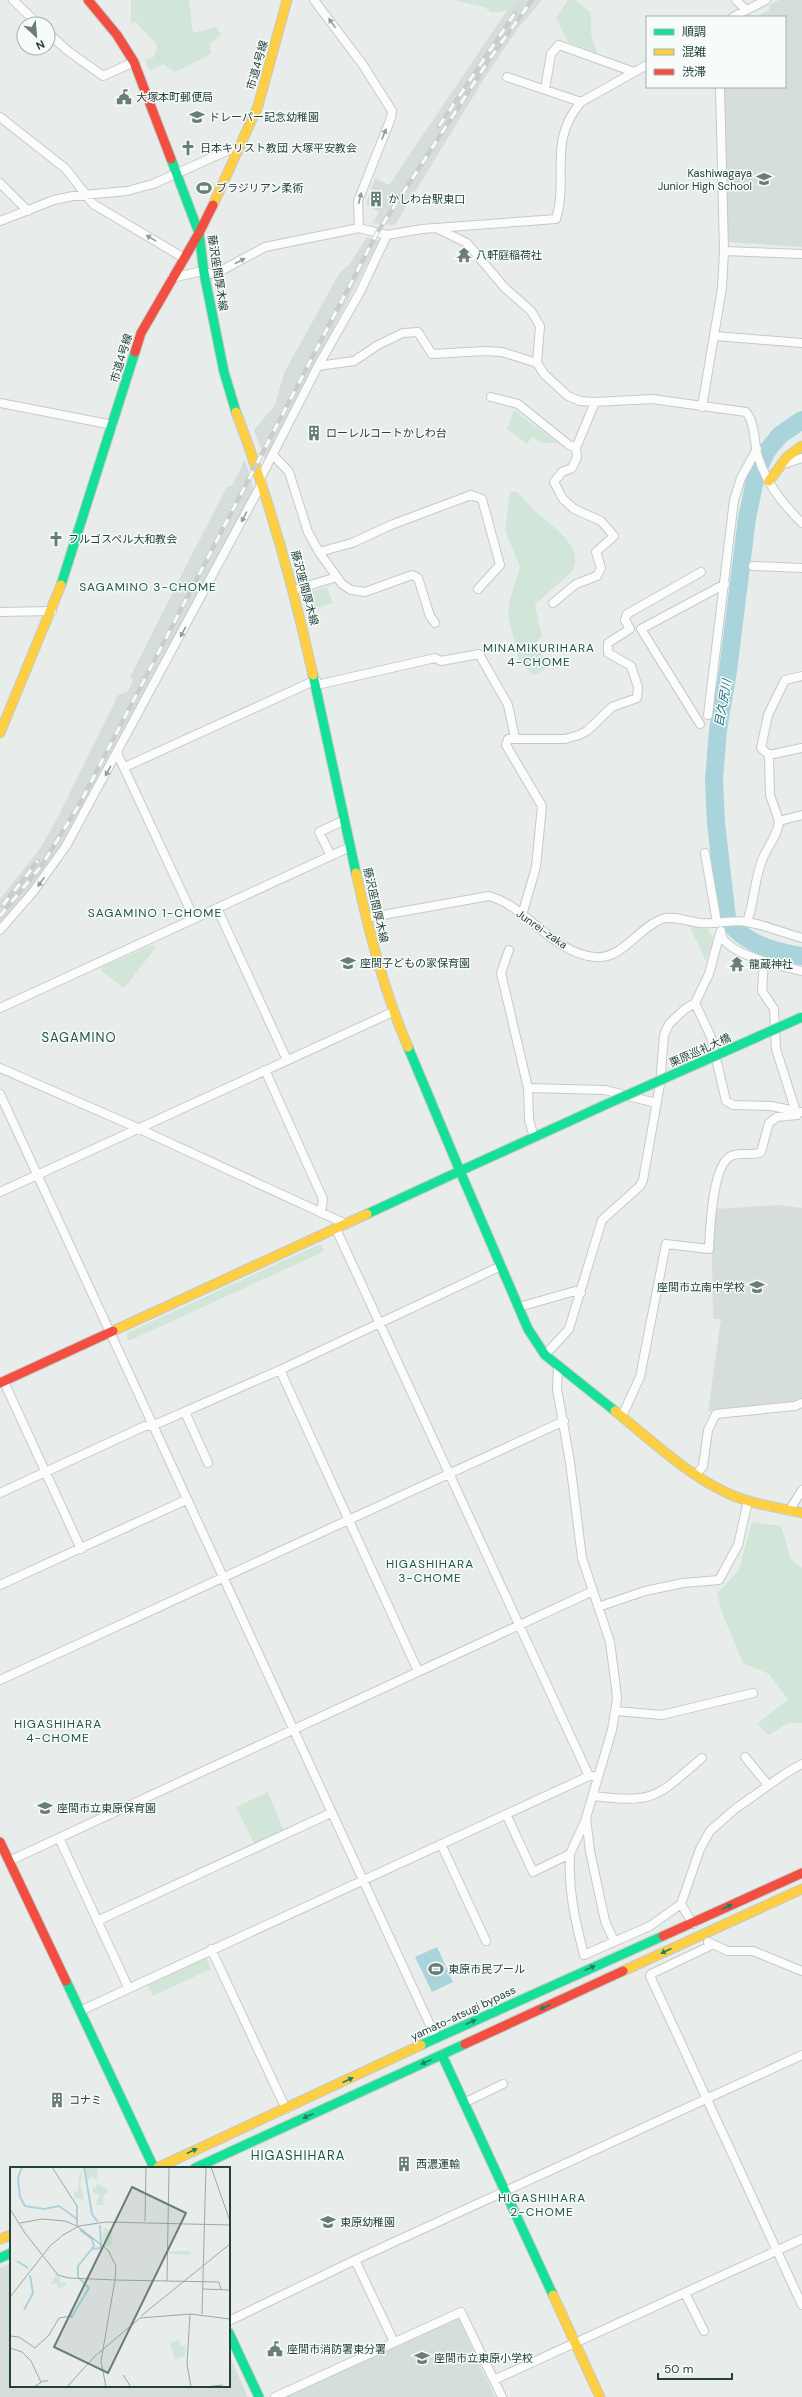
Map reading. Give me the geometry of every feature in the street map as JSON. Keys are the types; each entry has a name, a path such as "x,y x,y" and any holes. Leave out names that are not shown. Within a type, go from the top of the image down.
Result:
{"main road":[{"name":"藤沢座間厚木線","path":"88,0 117,35 134,62 199,233 204,273 224,372 234,406 262,480 294,590 316,683 366,918 393,1012 531,1337 546,1356 558,1367 696,1475 725,1492 748,1501 802,1513"},
{"name":"市道4号線","path":"0,733 52,611 67,570 141,333 199,233 258,106 287,0"},
{"path":"768,479 802,446"},
{"name":"栗原巡礼大橋","path":"534,1137 802,1017"},
{"path":"2,1383 534,1137"},
{"path":"0,1842 156,2167"},
{"name":"yamato-atsugi bypass","path":"158,2167 286,2109 436,2038 802,1873"},
{"path":"197,2167 802,1888"},
{"path":"442,2055 600,2397"},
{"path":"0,2240 10,2235"},
{"path":"0,2258 10,2253"},
{"path":"230,2335 259,2397"}],"street":[{"path":"13,0 30,16"},
{"path":"314,0 363,65 392,111 358,200 359,228"},
{"path":"736,0 746,10"},
{"path":"736,16 766,0"},
{"path":"56,40 68,51 103,76 134,62"},
{"path":"545,89 551,54 559,45 634,72"},
{"path":"172,278 198,272 216,274 265,247 359,228 387,235 556,219 560,196 560,151 564,132 574,112 581,102 646,66"},
{"path":"507,77 581,102"},
{"path":"702,407 722,288 724,251 720,88"},
{"path":"0,116 66,169 93,204 184,258"},
{"path":"0,221 54,200 73,196 87,196 140,188 177,174 229,150 239,149"},
{"path":"0,183 28,211"},
{"path":"438,229 468,243 504,287 531,311 540,326 537,363 544,374 568,396 580,401 595,402 652,399 746,412 751,418 757,451 768,479 782,502 802,523"},
{"path":"0,930 33,892 66,846 262,480 318,366 360,292 387,235"},
{"path":"724,251 802,254"},
{"path":"318,366 354,361 378,345 403,333 418,332 432,354 485,351 502,352 537,363"},
{"path":"715,336 802,343"},
{"path":"491,397 518,404 569,445 576,448"},
{"path":"552,603 571,587 596,576 601,568 596,552 614,536 601,521 574,508 563,499 554,482 562,472 572,468 577,457 576,448 595,402"},
{"path":"0,403 113,425"},
{"path":"708,715 734,500 740,478 757,451"},
{"path":"273,455 289,472 308,532 319,552 342,584 358,592 412,575 418,578 430,616 435,623"},
{"path":"782,465 802,458"},
{"path":"319,552 352,543 391,525 471,495 482,499 500,565 478,589"},
{"path":"753,566 802,568"},
{"path":"522,915 536,867 542,806 506,745 508,739 565,739 580,736 612,707 637,698 638,687 631,666 608,653 608,643 630,630 625,620 627,614 701,572"},
{"path":"294,590 337,577"},
{"path":"700,724 641,629 725,584"},
{"path":"0,612 52,611"},
{"path":"125,767 316,683 435,658 441,662 479,654 508,704 515,738"},
{"path":"802,676 786,680 768,715 760,748 769,755 802,748"},
{"path":"117,753 125,767 194,918"},
{"path":"744,922 752,907 758,873 763,858 776,834 779,821 770,795 769,755"},
{"path":"779,821 802,815"},
{"path":"331,856 319,832 345,820"},
{"path":"0,1008 350,847"},
{"path":"546,1356 569,1329 602,1220 640,1186 643,1180 656,1103 664,1035 669,1024 685,1009 695,1003 709,974 720,933 705,853"},
{"name":"Junrei-zaka","path":"366,918 489,896 498,898 561,944 595,957 605,957 614,953 649,926 663,919 674,918 718,923 744,922 802,938"},
{"path":"217,908 287,1060"},
{"path":"720,933 728,943 737,950 764,961 802,971"},
{"path":"509,950 502,966 501,973 528,1088 529,1120 534,1137"},
{"path":"764,961 762,990 774,1009 776,1049 800,1112"},
{"path":"695,1003 711,1037 726,1101 733,1105 771,1106 800,1112"},
{"path":"0,1192 393,1012"},
{"path":"0,1068 137,1128 346,1224"},
{"path":"265,1070 324,1199 321,1213"},
{"path":"528,1088 605,1090 656,1103"},
{"path":"0,1094 292,1730 436,2038"},
{"path":"622,1416 640,1376 666,1244 709,1249 715,1185 726,1160 735,1154 761,1152 768,1123 777,1117 797,1115 800,1112"},
{"path":"336,1229 589,1776"},
{"path":"0,1493 146,1426 152,1426 280,1370 501,1266"},
{"path":"519,1307 575,1291 581,1293"},
{"path":"558,1367 557,1389 564,1421 582,1558 613,1656 617,1699 616,1711 594,1796 570,1854 568,1878 571,1903 584,1955 650,1926 681,1904 700,1849 710,1831 735,1809 768,1785 802,1764"},
{"path":"280,1370 418,1672"},
{"path":"2,1383 81,1549"},
{"path":"696,1475 704,1466 708,1430 716,1414 795,1406 802,1403"},
{"path":"184,1412 208,1463"},
{"path":"0,1680 350,1521 564,1421"},
{"path":"789,1511 802,1490"},
{"path":"0,1585 186,1500"},
{"path":"598,1607 645,1591 683,1583 719,1580 738,1545 748,1501"},
{"path":"9,1861 593,1591"},
{"path":"616,1711 662,1715 753,1693"},
{"path":"746,1757 768,1785"},
{"path":"594,1796 624,1800 652,1797 663,1791 702,1758"},
{"path":"80,2011 128,1987 589,1776 600,1776"},
{"path":"97,1921 331,1813"},
{"path":"506,1814 533,1872 570,1854"},
{"path":"586,1818 590,1851 605,1920 614,1941"},
{"path":"59,1838 128,1987"},
{"path":"441,1844 486,1941"},
{"path":"681,1904 692,1923 712,1945 728,1951 753,1951 802,1971"},
{"path":"712,1945 650,1976 802,2305"},
{"path":"211,1949 286,2109"},
{"path":"230,2321 355,2260 802,2055"},
{"path":"464,2103 503,2084"},
{"path":"494,2380 576,2344 802,2239"},
{"path":"355,2260 394,2342"},
{"path":"685,2293 704,2332"},
{"path":"275,2397 461,2312 502,2397"}],"shaded area":[{"path":"514,0 542,0 519,27 487,74 395,225 373,223 379,212 366,204 375,178 389,185"},
{"name":"Kashiwagaya Junior High School","path":"779,0 802,0 802,247 727,242 723,88 786,88 786,16 758,16 769,10 770,5"},
{"path":"367,237 379,241 265,459 254,430 275,405 284,373 340,272 349,265"},
{"path":"245,460 254,490 56,856 14,911 0,924 0,899 41,847 57,819 118,695 128,691 133,681 130,677 188,562 227,487 232,485"},
{"name":"座間市立南中学校","path":"780,1205 802,1208 802,1399 794,1403 708,1411 721,1319 713,1319 712,1255 715,1209"},
{"path":"10,2263 10,2387 230,2387 230,2357 248,2397 0,2397 0,2268"},
{"name":"座間市立東原小学校","path":"455,2318 459,2320 495,2397 283,2397"}],"green space":[{"path":"131,0 189,0 193,33 216,27 221,34 210,44 211,54 175,72 163,64 150,71 145,60 154,57 157,45 136,22 131,24"},
{"path":"454,0 518,0 509,9 500,12 491,12 484,7"},
{"path":"568,0 575,0 591,13 591,33 597,53 568,42 556,18"},
{"path":"514,410 557,443 542,443 532,437 527,444 507,429"},
{"path":"510,492 517,492 536,512 558,530 571,545 574,553 575,562 572,571 535,605 542,636 536,644 547,665 543,671 534,675 519,662 508,615 510,599 520,567 505,530"},
{"path":"327,587 333,603 310,610 307,597 308,592"},
{"path":"690,927 708,929 713,938 706,962"},
{"path":"152,945 156,947 126,986 122,987 102,971 102,967"},
{"path":"320,1244 324,1249 323,1252 131,1340 127,1340 127,1333"},
{"path":"752,1522 781,1526 791,1559 802,1568 802,1723 788,1723 769,1735 757,1724 788,1699 769,1674 743,1663 722,1613 717,1593 739,1570"},
{"path":"268,1792 284,1831 255,1845 236,1807"},
{"path":"206,1956 211,1969 153,1996 147,1984"}],"water":[{"path":"802,416 802,426 776,447 767,460 760,476 755,463 776,437"},
{"path":"437,1947 453,1982 432,1992 415,1957"}],"waterway":[{"name":"目久尻川","path":"802,420 780,435 766,452 756,475 747,518 728,671 718,730 714,780 716,823 727,918 733,927 750,940 770,949 802,956"}],"railway":[{"path":"0,916 42,865 79,805 377,233 489,60 532,0"},
{"path":"439,126 515,13"},
{"path":"3,905 38,861"}],"traffic: fast":[{"path":"171,159 199,233 204,273 224,372 236,412"},
{"path":"61,585 135,352"},
{"path":"313,675 356,873"},
{"path":"607,1104 802,1017"},
{"path":"408,1047 460,1171 607,1104"},
{"path":"367,1214 460,1171 528,1329 545,1355 615,1411"},
{"path":"421,2045 663,1936"},
{"path":"66,1981 154,2167"},
{"path":"197,2167 465,2044"},
{"path":"442,2055 553,2295"},
{"path":"0,2258 10,2253"},
{"path":"230,2335 259,2397"}],"traffic: slow":[{"path":"213,205 258,106 287,0"},
{"path":"236,412 270,509 297,608 313,675"},
{"path":"769,481 787,457 802,446"},
{"path":"0,733 61,585"},
{"path":"356,873 384,983 408,1047"},
{"path":"113,1331 367,1214"},
{"path":"615,1411 668,1455 710,1484 744,1500 802,1513"},
{"path":"623,1971 802,1889"},
{"path":"159,2167 421,2045"},
{"path":"0,2239 10,2235"},
{"path":"553,2295 600,2397"}],"traffic: jam":[{"path":"88,0 117,35 134,62 171,159"},
{"path":"135,352 141,333 199,233 213,205"},
{"path":"0,1383 113,1331"},
{"path":"0,1842 66,1981"},
{"path":"663,1936 802,1873"},
{"path":"465,2044 623,1971"}],"place":[{"name":"大塚本町郵便局","path":"124,97"},
{"name":"ドレーパー記念幼稚園","path":"197,117"},
{"name":"日本キリスト教団 大塚平安教会","path":"188,148"},
{"name":"Kashiwagaya Junior High School","path":"764,179"},
{"name":"ブラジリアン柔術","path":"204,188"},
{"name":"かしわ台駅東口","path":"376,199"},
{"name":"八軒庭稲荷社","path":"464,255"},
{"name":"ローレルコートかしわ台","path":"314,433"},
{"name":"フルゴスペル大和教会","path":"56,539"},
{"name":"座間子どもの家保育園","path":"348,963"},
{"name":"龍蔵神社","path":"737,964"},
{"name":"座間市立南中学校","path":"757,1287"},
{"name":"座間市立東原保育園","path":"45,1808"},
{"name":"東原市民プール","path":"436,1969"},
{"name":"コナミ","path":"57,2100"},
{"name":"西濃運輸","path":"404,2164"},
{"name":"東原幼稚園","path":"328,2222"},
{"name":"座間市消防署東分署","path":"275,2349"},
{"name":"座間市立東原小学校","path":"422,2358"}],"district":[{"name":"SAGAMINO 3-CHOME","path":"148,587"},
{"name":"MINAMIKURIHARA 4-CHOME","path":"539,655"},
{"name":"SAGAMINO 1-CHOME","path":"155,913"},
{"name":"SAGAMINO","path":"79,1037"},
{"name":"HIGASHIHARA 3-CHOME","path":"430,1571"},
{"name":"HIGASHIHARA 4-CHOME","path":"58,1731"},
{"name":"HIGASHIHARA","path":"298,2155"},
{"name":"HIGASHIHARA 2-CHOME","path":"542,2205"}]}
